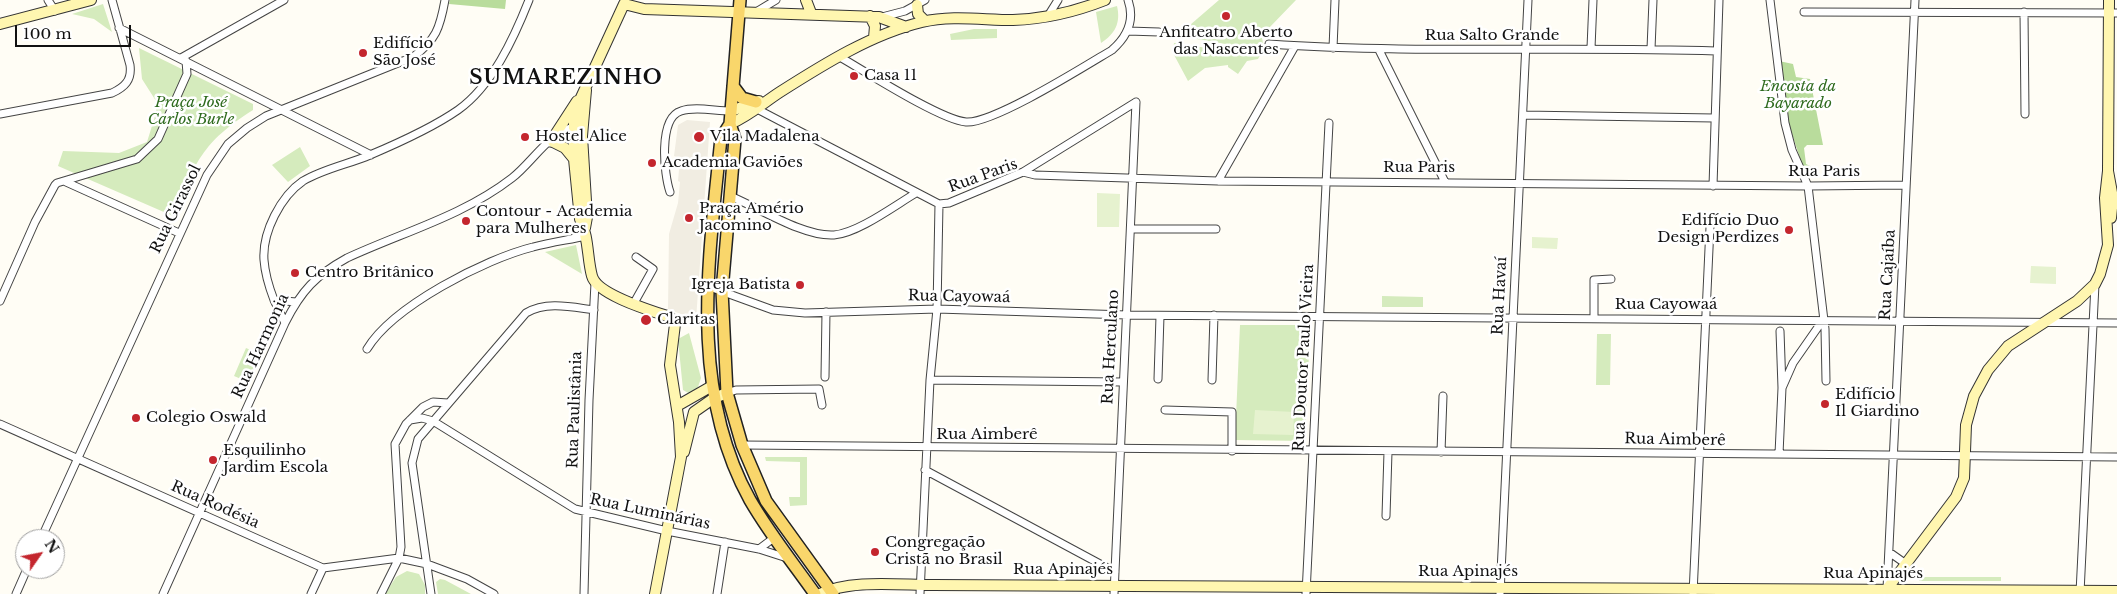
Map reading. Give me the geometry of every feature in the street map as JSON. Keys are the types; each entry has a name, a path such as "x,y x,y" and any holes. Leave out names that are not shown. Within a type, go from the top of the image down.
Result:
{"main road":[{"path":"740,0 730,111 730,124 735,139 722,290 727,393 742,445 766,501 828,592"},
{"path":"733,86 742,98 757,106"},
{"path":"730,124 721,138 707,286 707,333 713,392 736,468 750,499 814,594"},
{"path":"775,537 785,535 794,542"},
{"path":"792,561 806,570 820,588 828,592"}],"street":[{"path":"0,24 35,14 66,2 91,0"},
{"path":"0,114 112,93 126,84 131,71 112,0"},
{"path":"183,60 284,0"},
{"name":"Rua Girassol","path":"45,529 179,234 207,175 228,144 247,128 281,109 412,57 428,45 437,32 445,0"},
{"path":"285,323 274,300 265,271 264,248 273,220 283,201 294,189 313,176 371,154 458,110 471,99 492,74 529,0"},
{"path":"635,0 644,9"},
{"path":"756,12 776,0"},
{"path":"806,0 811,13"},
{"path":"1048,16 1058,0"},
{"path":"730,124 778,93 874,38 924,21 964,18 1013,20 1048,16 1105,0"},
{"path":"840,58 938,111 960,121 977,121 998,114 1107,53 1120,43 1128,31 1131,16 1128,0"},
{"path":"1333,48 1335,0"},
{"name":"Rua Havaí","path":"1500,591 1528,0"},
{"path":"1591,48 1593,0"},
{"path":"1651,49 1653,0"},
{"path":"1712,186 1719,0"},
{"path":"1770,0 1784,123 1792,150 1808,186 1822,320 1825,329 1826,381"},
{"name":"Rua Cajaíba","path":"1886,592 1915,0"},
{"path":"1886,592 1956,497 1964,478 1966,425 1980,382 2008,346 2077,301 2095,284 2106,261 2108,226 2111,218 2111,188 2108,171 2113,13 2110,0"},
{"path":"625,2 644,9 874,16 900,13 921,3"},
{"name":"Rua Paulistânia","path":"585,232 587,217 578,131 578,104 625,2"},
{"path":"921,3 918,14 924,21"},
{"path":"616,20 624,15 644,9"},
{"path":"1804,12 2113,13"},
{"path":"2024,12 2024,114"},
{"path":"874,16 906,27"},
{"path":"874,16 874,38"},
{"path":"120,28 371,154"},
{"path":"1128,31 1160,32"},
{"name":"Rua Salto Grande","path":"1269,44 1379,50 1591,48 1716,51"},
{"path":"1218,181 1295,46"},
{"path":"1379,50 1445,182"},
{"path":"0,301 55,185 136,159 158,139 187,74 183,60"},
{"path":"574,159 565,148 551,141 586,88"},
{"name":"Rua Herculano","path":"1023,172 1136,102 1114,590"},
{"path":"670,192 665,161 667,125 672,115 683,110 730,111 757,106 916,194 939,204 937,310 930,380 921,589"},
{"path":"1523,115 1714,118"},
{"name":"Rua Doutor Paulo Vieira","path":"1307,590 1329,123"},
{"name":"Rua Paulistânia","path":"578,131 574,159 580,219 585,232 595,283 584,594"},
{"name":"Rua Harmonia","path":"163,594 285,323 296,302 317,278 347,258 481,199 513,178 551,141 578,131"},
{"name":"Rua Paris","path":"939,204 949,203 1023,172 1034,175 1218,181 1519,182 1712,186 1906,185"},
{"path":"65,182 179,234"},
{"path":"730,196 809,232 834,235 856,228 916,194"},
{"path":"1693,591 1710,227"},
{"path":"1131,229 1216,230"},
{"path":"366,348 374,336 392,320 460,277 521,250 585,232"},
{"path":"634,303 653,269 636,257"},
{"path":"1594,318 1594,280 1611,279"},
{"path":"595,283 603,291 674,321 670,365 677,406 681,457"},
{"path":"2080,593 2095,284"},
{"name":"Rua Cayowaá","path":"707,286 772,310 826,312 937,310 1160,316 2117,323"},
{"path":"274,300 296,302"},
{"path":"431,594 412,463 418,439 526,313 535,308 554,305 594,310"},
{"path":"825,377 826,312"},
{"path":"1212,380 1214,315"},
{"path":"1158,378 1160,316"},
{"path":"1782,388 1793,363 1822,320"},
{"path":"1779,454 1782,388 1780,331"},
{"path":"930,380 1123,382"},
{"path":"677,406 713,392 819,389 822,405"},
{"path":"655,594 681,457 687,444 694,412 713,392"},
{"path":"1441,452 1443,396"},
{"path":"381,594 399,558 402,528 394,448 399,435 410,420 429,403 448,403"},
{"path":"1165,410 1232,412 1232,451"},
{"name":"Rua Luminárias","path":"410,420 422,418 432,421 562,502 587,513 760,549 792,561"},
{"name":"Rua Rodésia","path":"0,424 323,568"},
{"name":"Rua Aimberê","path":"742,445 1313,452 2117,457"},
{"path":"1386,516 1388,452"},
{"path":"925,470 1115,572"},
{"path":"760,549 775,537"},
{"path":"717,594 725,542"},
{"path":"1889,552 1906,564"},
{"path":"311,594 323,568 399,558 427,564 467,579 494,594"},
{"path":"16,594 23,579"},
{"name":"Rua Apinajés","path":"828,592 846,586 921,589 1114,590 2080,593 2117,591"}],"green space":[{"path":"450,0 506,0 505,9 449,4"},
{"path":"1219,0 1296,0 1268,29 1258,29 1258,36 1262,38 1264,48 1258,59 1247,61 1238,74 1228,65 1205,68 1188,81 1173,53 1174,43 1234,52 1237,46 1168,34 1168,32 1190,25"},
{"path":"103,4 112,32 94,19 72,14"},
{"path":"1117,6 1118,18 1116,28 1101,43 1096,12"},
{"path":"974,29 997,29 997,38 951,40 950,34"},
{"name":"Praça José Carlos Burle","path":"139,48 253,104 253,110 222,133 202,155 173,216 58,166 63,151 119,153 147,142 156,113 156,101 142,79"},
{"name":"Encosta da Bayarado","path":"1779,61 1793,64 1796,77 1810,79 1823,145 1807,145 1804,148 1806,164 1812,167 1813,174 1805,173 1789,125"},
{"path":"300,147 310,166 288,182 272,165"},
{"path":"1097,193 1120,194 1119,227 1097,227"},
{"path":"1532,237 1558,238 1557,249 1532,248"},
{"path":"576,245 582,274 545,252"},
{"path":"2031,266 2056,267 2056,284 2030,283"},
{"path":"1382,296 1423,297 1423,307 1382,307"},
{"path":"1240,325 1305,325 1310,331 1305,441 1235,440"},
{"path":"689,333 701,378 698,387 690,394 683,390 678,339"},
{"path":"1597,334 1611,334 1610,385 1596,385"},
{"path":"246,348 260,354 248,382 234,376"},
{"path":"1255,410 1294,412 1293,435 1253,434"},
{"path":"765,457 807,457 807,505 790,506 789,497 800,497 800,462 766,461"},
{"path":"407,571 419,574 425,585 425,594 385,594 396,577"},
{"path":"1919,577 2001,577 2001,581 1919,581"},
{"path":"440,579 471,594 438,594 436,582"}],"shaded area":[{"name":"Praça Amério Jacomino","path":"687,120 710,122 696,320 668,309 669,234 678,203 680,182 678,181 680,158 674,156 678,125"}],"place":[{"name":"Anfiteatro Aberto das Nascentes","path":"1226,16"},
{"name":"Edifício São José","path":"363,53"},
{"name":"Casa 11","path":"854,76"},
{"name":"Hostel Alice","path":"525,137"},
{"name":"Vila Madalena","path":"699,137"},
{"name":"Academia Gaviões","path":"652,163"},
{"name":"Praça Amério Jacomino","path":"689,218"},
{"name":"Contour - Academia para Mulheres","path":"466,221"},
{"name":"Edifício Duo Design Perdizes","path":"1789,230"},
{"name":"Centro Britânico","path":"295,273"},
{"name":"Igreja Batista","path":"800,285"},
{"name":"Claritas","path":"646,320"},
{"name":"Edifício Il Giardino","path":"1825,404"},
{"name":"Colegio Oswald","path":"136,418"},
{"name":"Esquilinho Jardim Escola","path":"213,460"},
{"name":"Congregação Cristã no Brasil","path":"875,552"}],"district":[{"name":"SUMAREZINHO","path":"566,78"}]}
